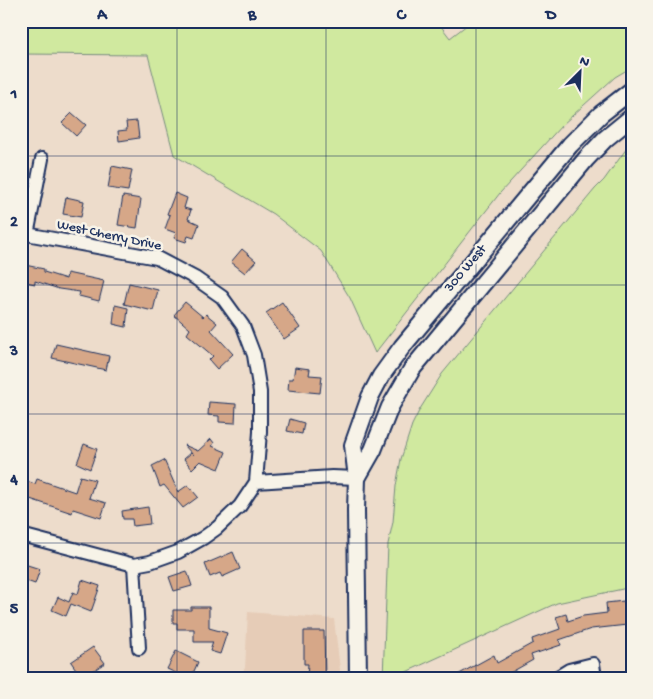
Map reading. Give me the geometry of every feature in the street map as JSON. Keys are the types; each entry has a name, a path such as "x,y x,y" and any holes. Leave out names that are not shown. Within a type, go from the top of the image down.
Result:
{"main road":[{"name":"300 West","path":"358,678 357,478 353,445 356,432 370,397 394,356 570,145 601,114 632,90"},
{"name":"300 West","path":"357,478 373,450 394,397 418,360 586,159 605,139 632,116"}],"street":[{"name":"West Cherry Drive","path":"42,158 24,234 156,258 195,278 222,297 243,326 254,355 260,392 260,432 256,482"},
{"path":"21,535 134,565 150,562 178,552 203,538 217,528 240,506 256,482 332,477 357,478"},
{"path":"134,565 139,648"},
{"path":"556,678 569,670 593,664 595,678"}],"shaded area":[{"path":"248,612 334,619 341,678 237,678 245,668"}],"green space":[{"path":"21,21 224,21 247,24 266,21 437,21 450,38 472,21 632,21 632,67 615,77 562,125 500,193 375,353 350,298 321,251 273,214 174,155 148,55 21,54"},
{"path":"632,141 632,587 557,603 393,678 383,678 388,544 393,522 396,486 401,459 412,425 442,374 604,180"}],"building":[{"path":"72,113 86,125 76,136 62,123"},
{"path":"137,121 139,138 119,141 118,131 127,130 126,122"},
{"path":"112,166 132,170 128,191 108,188"},
{"path":"175,193 187,198 184,208 191,210 188,219 199,224 194,238 188,236 186,242 174,238 176,233 165,229 170,215 167,214"},
{"path":"123,196 141,199 137,228 118,225"},
{"path":"66,197 84,201 81,217 63,214"},
{"path":"242,249 256,261 245,273 231,262"},
{"path":"25,265 44,269 44,272 66,279 67,273 104,281 99,301 79,296 80,292 59,289 35,281 35,284 21,281"},
{"path":"129,283 158,290 153,311 124,304"},
{"path":"185,302 203,317 206,314 217,323 211,330 233,354 217,369 209,360 213,356 187,334 190,329 174,315"},
{"path":"282,302 300,328 284,339 266,313"},
{"path":"115,305 128,308 126,327 113,324"},
{"path":"56,344 109,356 106,370 52,358"},
{"path":"295,367 310,369 309,375 322,376 320,393 288,390 289,379 293,379"},
{"path":"209,402 236,404 235,423 219,422 219,416 208,415"},
{"path":"290,419 304,423 302,434 287,431"},
{"path":"211,439 214,443 212,446 226,452 219,469 200,461 192,469 184,459 191,453 193,455 184,445 198,451"},
{"path":"84,444 97,449 90,469 77,463"},
{"path":"164,460 178,492 188,485 198,497 183,508 164,485 160,487 152,466"},
{"path":"80,476 95,480 89,498 106,503 101,518 73,509 72,513 21,496 21,479 35,484 37,479 75,492"},
{"path":"148,507 150,524 133,526 132,519 123,519 122,511"},
{"path":"233,552 240,569 222,577 220,573 210,577 205,564"},
{"path":"21,563 40,569 35,584 21,579"},
{"path":"187,571 192,586 174,591 169,577"},
{"path":"82,580 100,586 91,612 71,604 66,616 52,610 58,597 69,602 73,592 78,594"},
{"path":"624,601 627,625 591,629 559,640 561,645 531,655 533,660 501,678 452,678 494,655 497,663 533,643 532,639 560,629 556,617 566,614 568,621 583,616 607,613 606,603"},
{"path":"191,607 209,607 209,628 227,633 220,654 210,651 213,642 194,642 194,629 177,629 177,623 173,623 173,610 191,610"},
{"path":"304,631 324,631 325,678 307,678 308,664 304,664"},
{"path":"93,647 105,663 82,678 71,662"},
{"path":"176,651 198,662 191,678 167,669"}]}
